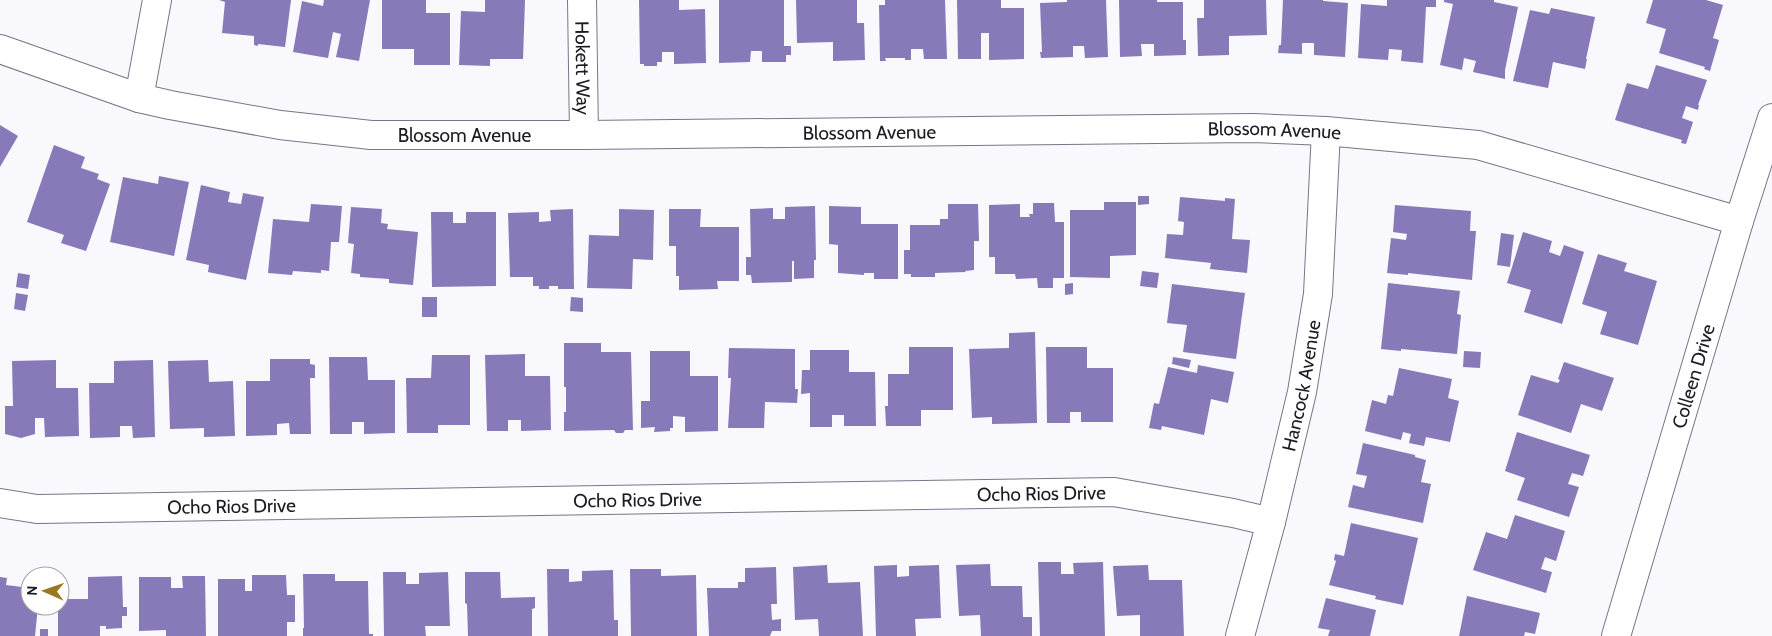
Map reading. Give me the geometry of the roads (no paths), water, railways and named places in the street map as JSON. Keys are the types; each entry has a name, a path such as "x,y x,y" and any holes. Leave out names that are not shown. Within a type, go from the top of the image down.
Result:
{"street":[{"path":"139,98 158,0"},
{"name":"Hokett Way","path":"582,0 584,135"},
{"name":"Blossom Avenue","path":"0,49 139,98 280,125 371,135 584,135 1243,128 1326,131 1478,145 1739,221"},
{"name":"Colleen Drive","path":"1616,636 1739,221 1772,118"},
{"name":"Hancock Avenue","path":"1240,636 1271,522 1302,392 1318,294 1326,131"},
{"name":"Ocho Rios Drive","path":"0,504 37,509 1114,492 1233,513 1271,522"}]}
